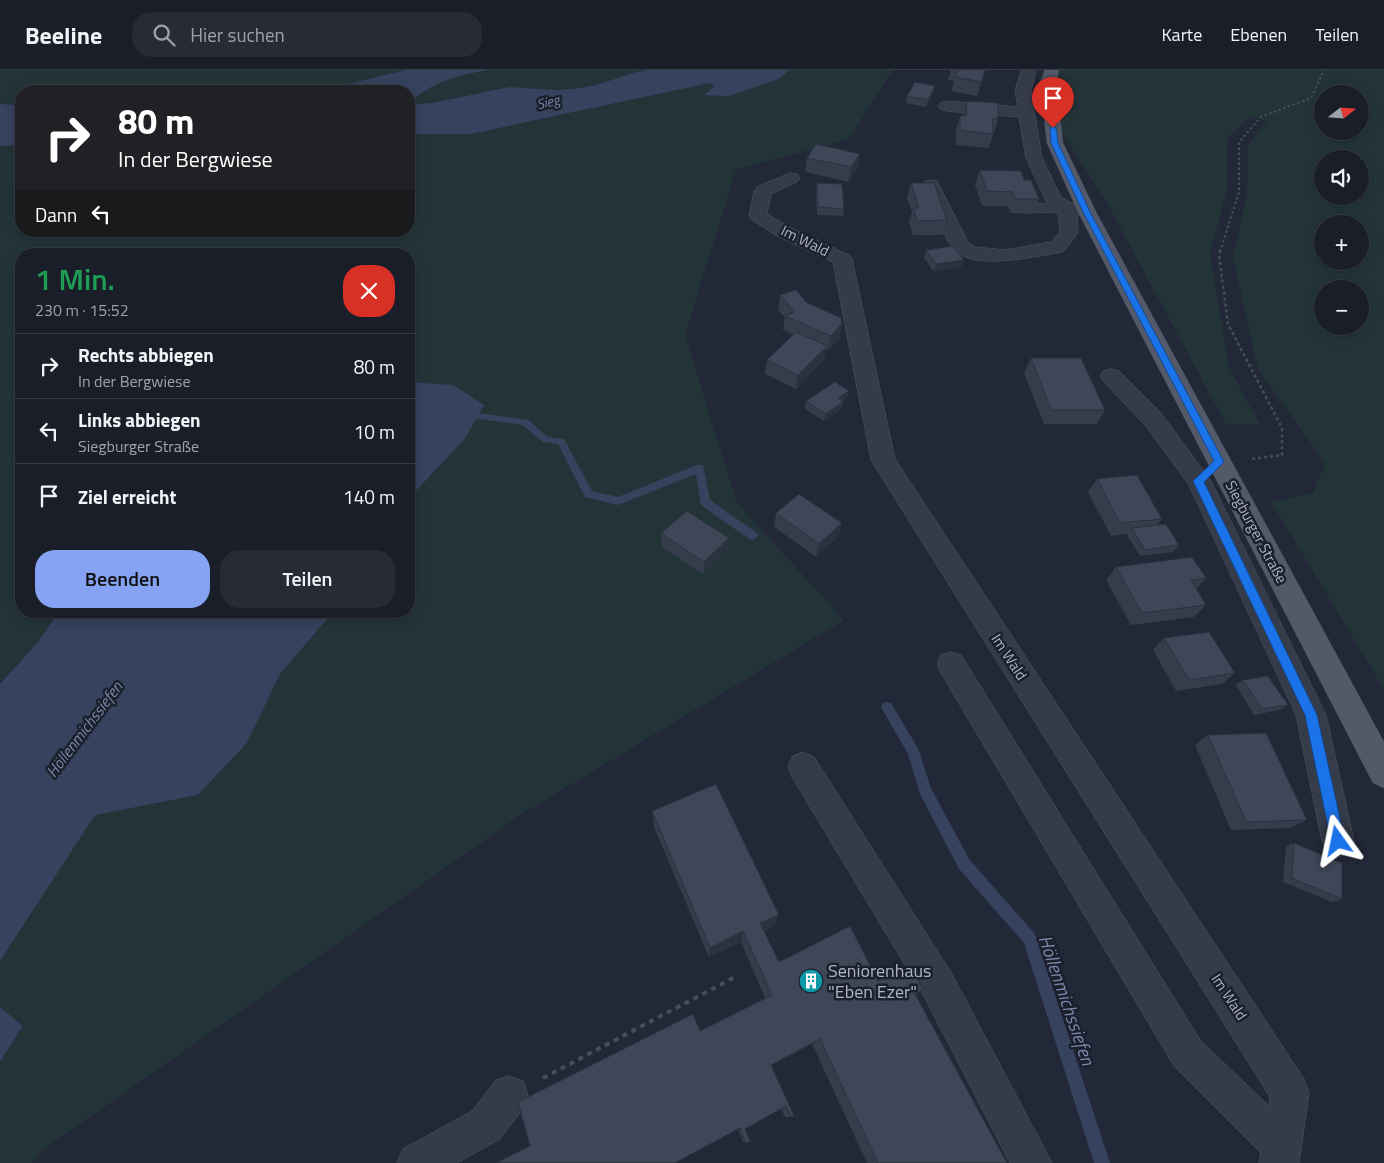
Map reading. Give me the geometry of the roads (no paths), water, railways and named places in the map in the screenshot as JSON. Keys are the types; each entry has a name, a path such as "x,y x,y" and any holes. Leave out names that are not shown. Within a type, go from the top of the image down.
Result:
{"main road":[{"name":"Siegburger Straße","path":"1052,70 1048,83 1055,143 1087,212 1384,773"}],"street":[{"path":"1029,70 1023,91 1034,158 1054,200 1067,208"},
{"path":"991,95 1026,106"},
{"path":"946,106 1026,106"},
{"name":"Im Wald","path":"790,178 763,191 758,216 784,232 842,259 883,460 1290,1093 1280,1154"},
{"path":"931,186 961,247 970,252 1005,256 1057,247 1069,233 1067,208"},
{"path":"1041,208 1067,208 1087,212"},
{"path":"1111,376 1153,419 1198,481 1311,715 1338,841"},
{"path":"1198,481 1219,462"},
{"path":"951,664 1187,1052 1280,1154"},
{"path":"803,767 939,987 1032,1163"},
{"path":"417,1163 486,1125 509,1095"}],"water":[{"path":"406,70 488,70 439,83 415,98 415,85 344,85"},
{"name":"Sieg","path":"648,70 789,70 779,79 729,96 704,95 715,86 710,83 471,134 415,134 415,104 432,103 509,87 556,90 573,89 596,85"},
{"path":"0,104 15,105 15,145 0,146"},
{"path":"415,382 453,385 484,405 464,440 415,492"},
{"path":"54,618 328,618 280,674 247,743 198,795 95,815 0,961 0,684 38,642"},
{"path":"0,1007 23,1026 0,1062"}],"waterway":[{"name":"Höllenmichssiefen","path":"464,422 478,416 525,422 546,440 561,441 589,494 618,501 700,468 705,502 753,536"},
{"name":"Höllenmichssiefen","path":"887,707 914,752 925,790 964,864 1030,939 1102,1163"}],"place":[{"name":"Seniorenhaus \"Eben Ezer\"","path":"811,981"}]}
